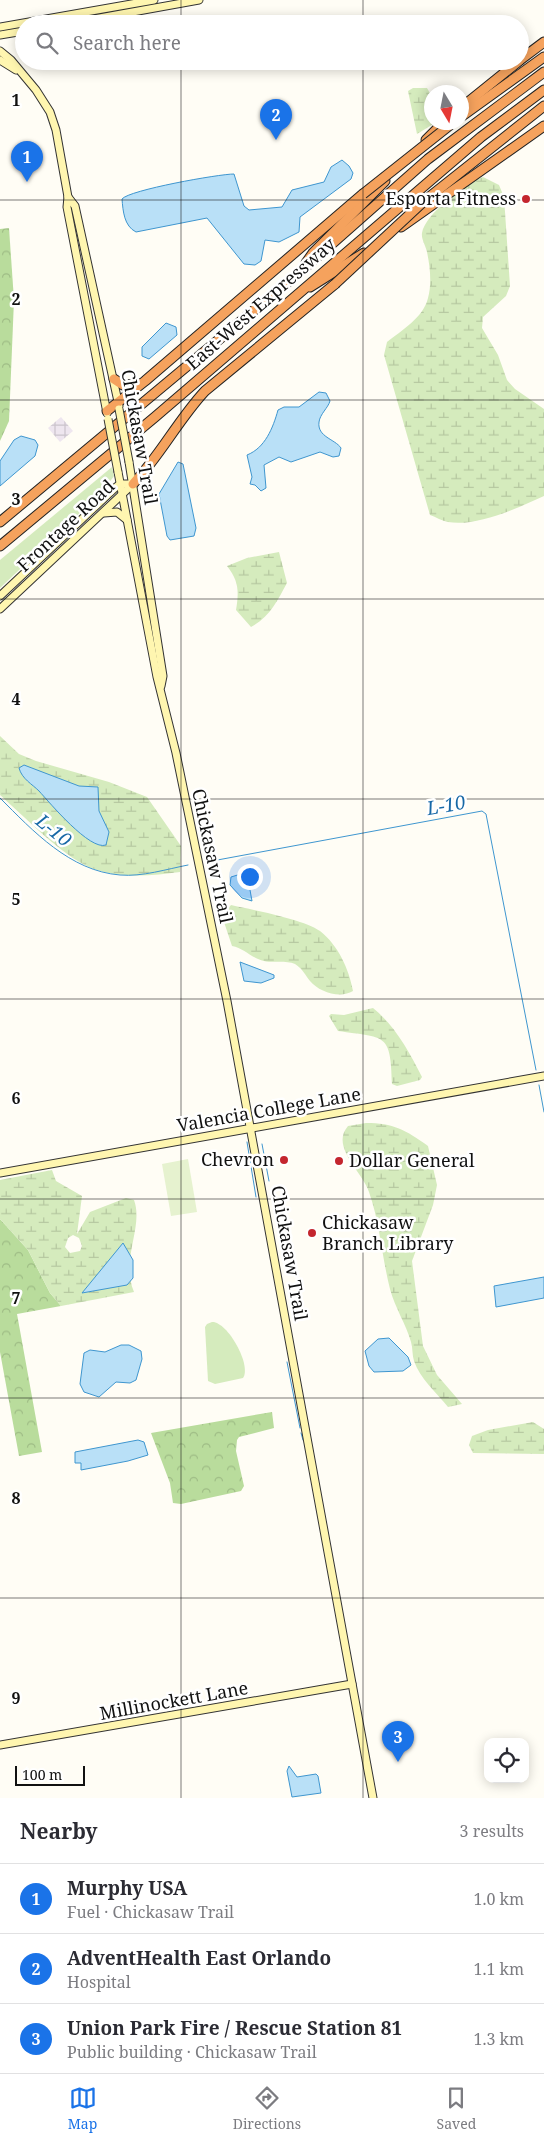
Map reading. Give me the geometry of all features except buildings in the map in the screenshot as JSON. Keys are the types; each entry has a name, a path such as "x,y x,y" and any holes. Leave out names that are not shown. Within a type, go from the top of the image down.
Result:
{"highway":[{"path":"529,54 544,42"},
{"path":"529,68 544,57"},
{"path":"469,101 509,70"},
{"path":"469,111 526,70"},
{"name":"East-West Expressway","path":"0,522 300,272 428,159 544,72"},
{"name":"East-West Expressway","path":"0,546 155,417 481,137 544,90"},
{"path":"133,484 154,461 187,411 205,391 335,284 423,202 544,106"},
{"path":"294,296 324,280 356,259 544,126"},
{"path":"107,415 363,194 441,130"},
{"path":"300,272 312,253 442,130"},
{"path":"114,379 123,385 143,383"}],"street":[{"path":"141,10 155,0"},
{"path":"69,15 155,0"},
{"path":"114,15 199,0"},
{"path":"0,27 15,24"},
{"path":"0,41 3,35"},
{"name":"Chickasaw Trail","path":"0,51 15,65"},
{"name":"Chickasaw Trail","path":"0,60 15,69"},
{"name":"Chickasaw Trail","path":"16,70 21,73"},
{"name":"Chickasaw Trail","path":"19,70 41,96 53,117 68,197 67,207 127,520 206,900 251,1129 373,1798"},
{"name":"Chickasaw Trail","path":"68,197 75,206 114,379 133,484 163,674 161,687"},
{"name":"Frontage Road","path":"0,596 120,484 133,484"},
{"name":"Frontage Road","path":"0,610 133,484"},
{"path":"102,514 109,511 117,512 127,520"},
{"name":"Valencia College Lane","path":"0,1173 544,1076"},
{"name":"Millinockett Lane","path":"0,1746 352,1684"}],"shaded area":[{"path":"61,417 73,431 60,442 48,428"}],"green space":[{"path":"413,88 424,88 424,130 417,134 408,91"},
{"path":"483,177 499,185 504,197 510,286 506,296 483,317 482,328 498,355 507,380 515,389 544,409 544,496 510,511 484,519 459,523 444,521 430,515 384,355 387,342 417,318 428,298 430,269 422,235 425,225 430,217 447,200"},
{"path":"9,228 14,300 9,421 0,441 0,229"},
{"path":"112,467 114,476 103,491 0,588 0,560"},
{"path":"279,552 287,583 268,613 251,627 236,610 238,598 236,582 227,566 247,558"},
{"path":"0,736 19,754 36,761 109,782 147,797 181,846 180,872 157,875 122,875 89,867 66,853 0,795"},
{"path":"231,905 290,919 320,931 332,943 342,958 349,974 353,991 336,994 324,991 314,985 295,964 264,961 232,946 222,916"},
{"path":"373,1008 401,1040 422,1077 420,1080 397,1086 392,1084 390,1055 387,1046 375,1037 338,1031 329,1016 331,1014 344,1015"},
{"path":"366,1123 384,1124 399,1128 428,1146 437,1185 433,1205 412,1261 423,1346 437,1375 462,1404 448,1407 424,1380 414,1361 409,1335 390,1289 376,1216 369,1192 349,1159 343,1142 343,1134 348,1126"},
{"path":"188,1159 197,1212 171,1216 162,1164"},
{"path":"52,1170 56,1181 82,1196 77,1234 90,1212 126,1198 134,1200 136,1221 130,1256 130,1280 134,1292 61,1306 50,1293 28,1250 0,1219 0,1180","holes":["73,1235 79,1238 82,1246 80,1251 70,1253 65,1247 68,1238"]},
{"path":"0,1219 28,1250 50,1293 61,1306 17,1314 42,1452 19,1456 0,1352"},
{"path":"212,1322 224,1328 241,1354 245,1372 243,1378 215,1384 208,1381 205,1327"},
{"path":"272,1412 274,1428 239,1437 237,1440 236,1451 244,1486 241,1491 181,1504 173,1503 170,1483 151,1433"},
{"path":"533,1422 544,1429 544,1454 473,1453 469,1445 472,1436 488,1430"}],"water":[{"path":"342,160 353,173 351,179 300,217 299,232 279,242 265,240 261,261 255,265 244,264 207,218 136,232 129,226 125,218 122,199 128,195 175,183 234,174 244,206 249,210 282,207 292,190 324,182 331,167"},
{"path":"166,323 176,327 177,335 149,359 142,356 142,347"},
{"path":"319,392 326,393 330,401 322,414 319,427 324,434 341,448 339,456 333,457 320,452 291,462 279,457 264,465 266,488 261,491 255,485 250,484 252,477 247,455 259,448 267,437 274,424 278,410 284,407 299,407"},
{"path":"21,436 35,440 38,445 35,456 0,486 0,461 14,440"},
{"path":"178,462 183,464 196,528 194,536 170,540 167,536 159,494"},
{"path":"24,765 79,786 98,787 99,811 109,832 106,845 99,845 90,841 71,825 22,775 19,768"},
{"path":"244,873 248,879 252,901 242,898 230,885 231,877"},
{"path":"240,962 274,975 274,978 261,983 244,981"},
{"path":"123,1243 133,1260 133,1278 127,1285 82,1293"},
{"path":"544,1277 544,1298 496,1307 494,1286"},
{"path":"389,1338 408,1357 411,1365 403,1371 374,1372 369,1366 365,1351 378,1339"},
{"path":"121,1345 129,1345 141,1351 142,1359 136,1380 130,1383 116,1382 99,1397 84,1392 80,1384 84,1353 90,1350 105,1352"},
{"path":"138,1440 144,1442 148,1455 81,1470 81,1463 75,1463 75,1452"},
{"path":"289,1766 297,1777 316,1774 321,1793 292,1797 287,1771"}],"waterway":[{"name":"L-10","path":"0,798 39,836 69,858 85,866 102,872 128,875 146,874 188,865"},
{"name":"L-10","path":"212,861 482,811 486,814 536,1070"},
{"name":"L-10","path":"539,1085 544,1112"},
{"path":"247,1142 256,1197"},
{"path":"262,1144 269,1181"},
{"path":"287,1362 300,1428"},
{"path":"301,1433 303,1440"}],"place":[{"name":"AdventHealth East Orlando","path":"276,140"},
{"name":"Murphy USA","path":"27,182"},
{"name":"Esporta Fitness","path":"526,199"},
{"name":"Chevron","path":"284,1160"},
{"name":"Dollar General","path":"339,1161"},
{"name":"Chickasaw Branch Library","path":"312,1233"},
{"name":"Union Park Fire / Rescue Station 81","path":"398,1762"}]}
